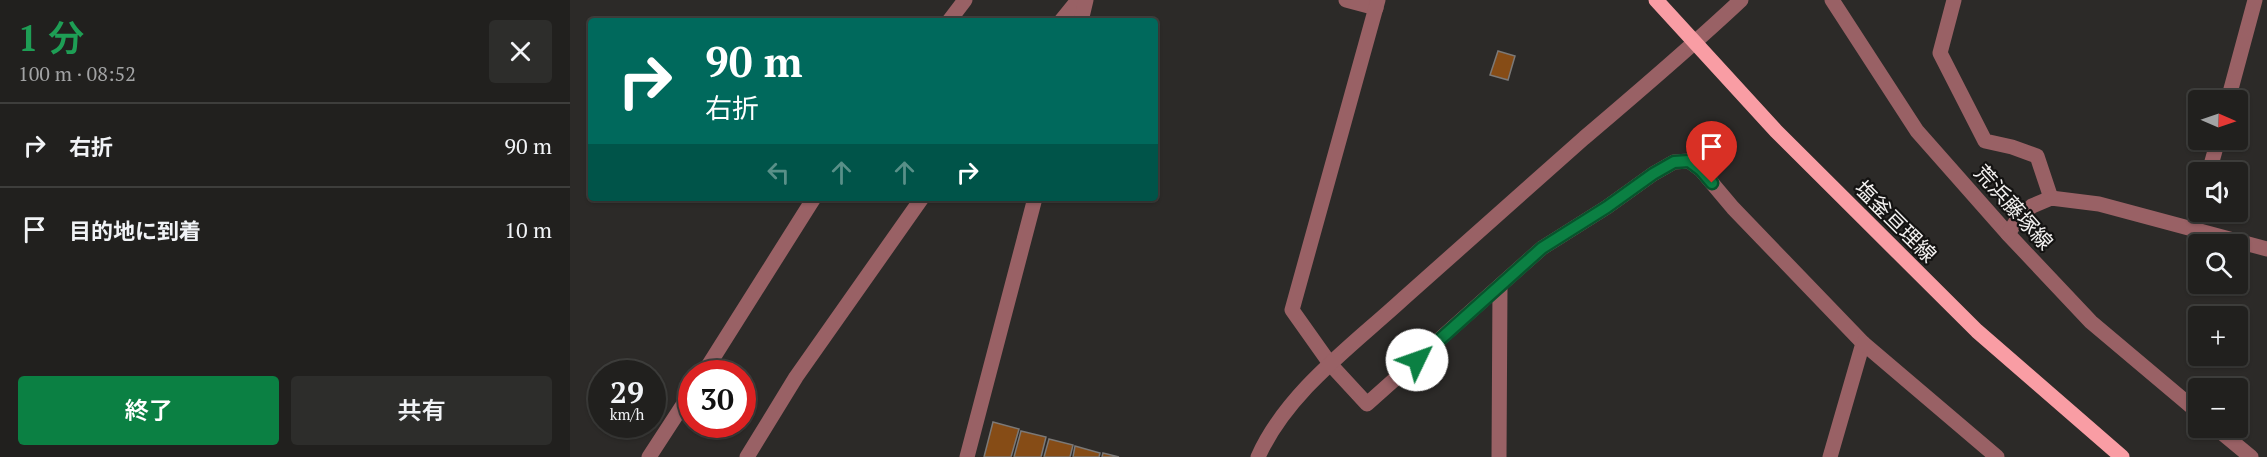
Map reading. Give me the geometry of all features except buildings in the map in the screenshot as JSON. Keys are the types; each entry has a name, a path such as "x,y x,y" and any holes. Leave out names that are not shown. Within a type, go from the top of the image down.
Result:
{"main road":[{"name":"塩釜亘理線","path":"1656,0 1697,42 1776,131 1977,331 2122,457"}],"street":[{"path":"951,18 965,0"},
{"path":"1063,18 1078,0"},
{"path":"1082,18 1086,0"},
{"path":"1346,0 1377,4 1292,310 1330,365 1367,404 1542,248 1607,207 1653,174 1674,162 1689,161 1701,170 1733,208 1863,343 1996,457"},
{"path":"1258,457 1268,435 1292,402 1330,365 1507,206 1697,42 1741,0"},
{"name":"荒浜藤塚線","path":"1832,0 1917,131 2008,234 2091,322 2188,404"},
{"path":"1954,0 1940,53 1985,141 2037,156 2051,198"},
{"path":"2231,90 2255,0"},
{"path":"2008,234 2018,220 2032,207 2051,198 2099,204 2267,249"},
{"path":"712,360 812,201"},
{"path":"747,457 796,377 920,201"},
{"path":"967,457 1034,201"},
{"path":"2194,230 2196,222"},
{"path":"1499,457 1500,286"},
{"path":"1830,457 1863,343"},
{"path":"650,457 678,413"},
{"path":"2228,438 2251,457"}],"route":[{"path":"1417,360 1542,248 1607,207 1653,174 1674,162 1689,161 1712,183"}]}
